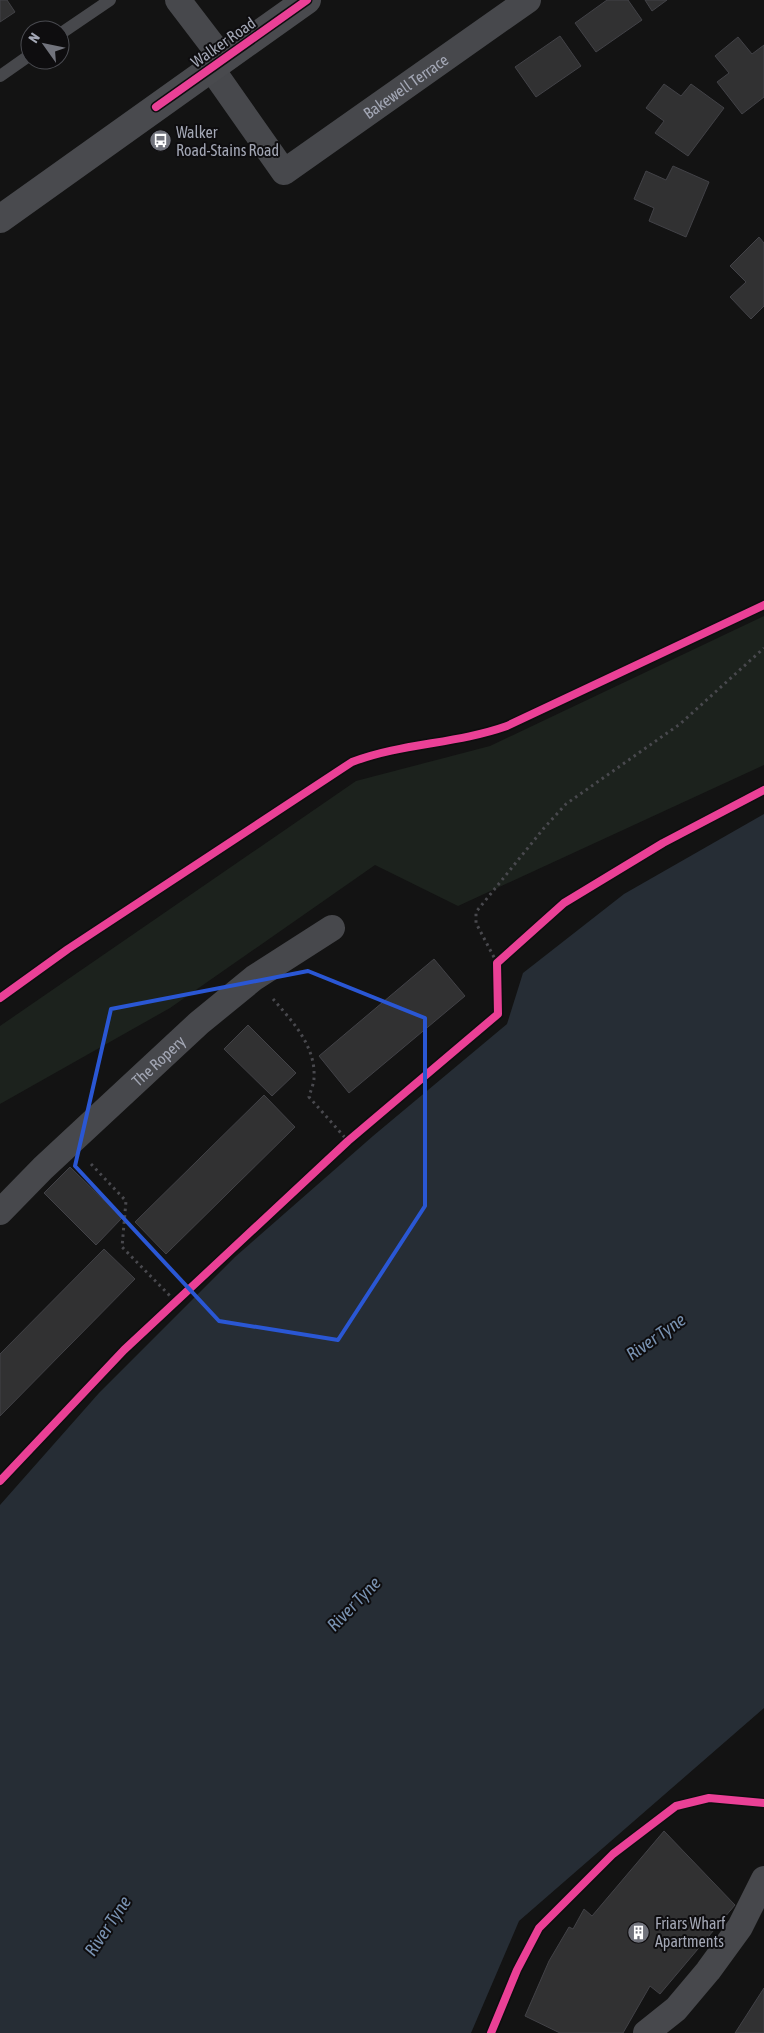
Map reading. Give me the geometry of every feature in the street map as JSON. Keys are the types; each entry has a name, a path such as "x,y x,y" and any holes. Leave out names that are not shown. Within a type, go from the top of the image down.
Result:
{"main road":[{"name":"Walker Road","path":"0,219 307,0"}],"street":[{"path":"178,0 217,63"},
{"name":"Bakewell Terrace","path":"217,63 284,172 528,0"},
{"name":"The Ropery","path":"0,1212 70,1142 171,1047 254,978 332,928"},
{"path":"646,2033 676,2010 708,1971 740,1927 764,1879"}],"lane":[{"path":"70,27 110,0"},
{"path":"0,76 20,62"}],"path":[{"path":"498,968 476,923 476,912 544,828 566,804 680,724 764,648"},
{"path":"498,968 504,957"},
{"path":"254,978 294,1023 310,1050 314,1078 309,1098 348,1141"},
{"path":"340,1148 355,1135"},
{"path":"70,1142 126,1201 122,1247 176,1302"},
{"path":"169,1308 183,1296"}],"highlighted area":[{"path":"308,971 425,1018 425,1206 338,1340 219,1321 75,1166 111,1009"}],"shaded area":[{"path":"764,616 764,765 458,906 375,865 170,1008 0,1104 0,1026 356,781 490,746"}],"water":[{"name":"River Tyne","path":"764,814 764,1708 519,1921 471,2033 0,2033 0,1505 99,1393 235,1257 373,1136 507,1024 523,973 624,894"}],"building":[{"path":"0,0 7,0 15,12 0,22"},
{"path":"607,0 628,0 642,20 596,52 575,23"},
{"path":"645,0 667,0 652,11"},
{"path":"560,36 581,66 536,97 515,67"},
{"path":"738,37 752,54 764,45 764,97 742,114 717,82 729,73 715,56"},
{"path":"664,84 681,96 691,84 724,108 688,156 655,133 664,121 646,108"},
{"path":"673,166 709,182 686,237 649,221 654,208 634,199 646,171 666,180"},
{"path":"759,237 764,243 764,306 751,319 730,297 746,282 730,266"},
{"path":"434,959 465,996 349,1093 319,1056"},
{"path":"248,1025 296,1073 272,1096 224,1049"},
{"path":"264,1095 295,1127 166,1254 135,1222"},
{"path":"70,1167 122,1218 96,1245 44,1193"},
{"path":"104,1249 135,1279 0,1416 0,1354"},
{"name":"Friars Wharf Apartments","path":"664,1831 735,1905 660,1994 650,1986 623,2033 560,2033 525,2016 549,1961 569,1927 573,1929 584,1909 592,1916"},
{"path":"764,1988 764,2033 735,2033"}],"cycle path":[{"path":"156,107 307,0"},
{"path":"0,998 68,949 352,762 390,751 468,737 507,726 764,605"},
{"path":"0,1481 124,1350 348,1141 498,1014 497,963 564,903 663,843 764,790"},
{"path":"491,2033 517,1970 539,1928 613,1854 676,1806 709,1798 764,1803"}],"place":[{"name":"Walker Road-Stains Road","path":"160,141"},
{"name":"Friars Wharf Apartments","path":"639,1932"}]}
